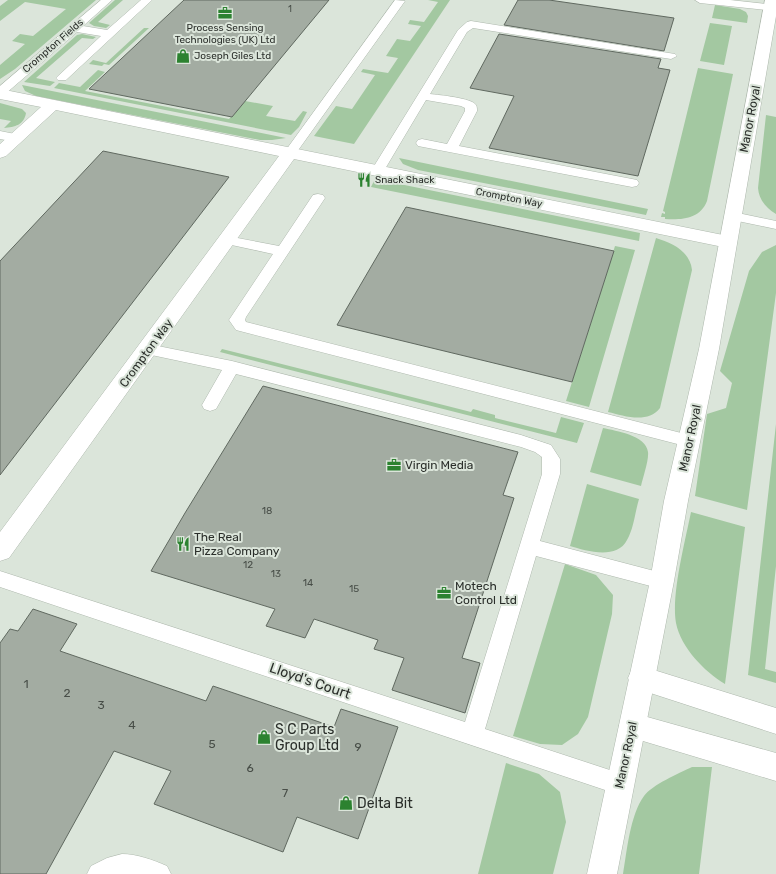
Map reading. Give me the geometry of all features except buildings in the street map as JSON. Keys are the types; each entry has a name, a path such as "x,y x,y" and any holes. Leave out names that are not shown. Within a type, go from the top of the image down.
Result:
{"street":[{"name":"Manor Royal","path":"602,874 662,581 676,501 709,349 740,169 773,5"},
{"name":"Crompton Way","path":"0,93 52,105 728,242"},
{"path":"0,153 52,105"},
{"name":"Crompton Way","path":"0,551 290,153"},
{"path":"641,678 776,721"},
{"path":"633,726 776,766"}],"lane":[{"name":"Crompton Fields","path":"0,93 107,0"},
{"path":"62,78 147,0"},
{"path":"700,0 773,5"},
{"path":"290,153 400,1"},
{"path":"377,171 465,28 472,23 671,56"},
{"path":"74,28 109,34"},
{"path":"423,96 464,103 472,106 471,111 451,148"},
{"path":"0,135 16,138"},
{"path":"422,143 632,183"},
{"path":"318,198 239,316 237,320 241,326 689,441"},
{"path":"733,216 776,225"},
{"path":"228,240 282,251"},
{"path":"148,349 232,367 521,441 544,449 552,459 552,467 472,734"},
{"path":"210,405 232,367"},
{"path":"529,546 662,581"},
{"name":"Lloyd's Court","path":"0,579 620,784"},
{"path":"99,874 111,866 125,865 159,874"}],"green space":[{"path":"8,0 96,0 15,69 0,79 0,65 25,44 12,41 20,34 33,36 66,9 25,2 0,21 0,6"},
{"path":"115,0 123,0 98,22 110,25 106,28 94,26 89,23"},
{"path":"428,0 450,0 354,144 314,136 336,106 352,109 375,75 361,72 363,69 388,73 398,58 386,56 397,39 410,41 421,26 408,24 410,20 424,22 438,2"},
{"path":"715,5 740,9 746,12 748,16 747,23 712,18"},
{"path":"710,23 732,26 724,65 700,61"},
{"path":"144,28 149,28 109,65 104,64 102,66 89,64 93,60 106,63"},
{"path":"82,34 96,37 93,39 82,38 36,78 55,82 50,86 24,82 77,35"},
{"path":"698,68 733,74 707,201 700,212 695,215 678,219 665,219 665,217 661,217 662,213 665,214 663,211"},
{"path":"98,70 105,72 85,91 229,119 245,101 273,106 266,116 295,121 303,111 307,112 299,127 291,135 54,88 59,83 80,87"},
{"path":"22,85 286,138 260,140 36,96 25,91"},
{"path":"0,103 22,109 26,113 21,123 12,127 4,128 11,121 0,119"},
{"path":"766,115 776,117 776,214 764,203 758,188"},
{"path":"399,158 648,209 646,215 418,170 403,164"},
{"path":"375,179 640,233 639,241 371,187"},
{"path":"656,238 674,245 684,253 691,263 692,270 660,408 649,416 636,418 628,417 608,412"},
{"path":"776,245 776,293 747,510 695,496 707,414 726,408 732,383 720,371 749,271 762,252"},
{"path":"615,246 635,250 589,407 566,401"},
{"path":"222,349 471,412 473,409 495,415 495,418 556,433 561,417 584,423 577,443 220,352"},
{"path":"776,424 776,566 765,669 776,672 776,683 748,675"},
{"path":"603,428 630,435 646,446 648,459 641,486 590,472"},
{"path":"587,484 639,499 633,525 627,540 616,550 609,552 592,552 570,546"},
{"path":"691,512 745,527 725,684 717,679 694,658 683,641 676,623 675,598 677,583"},
{"path":"565,564 596,575 613,595 612,614 588,717 578,734 562,745 540,744 513,736"},
{"path":"506,763 539,774 560,792 566,822 553,874 478,874"},
{"path":"692,767 712,767 699,874 623,874 632,823 639,804 644,796 659,784"}],"place":[{"name":"Process Sensing Technologies (UK) Ltd","path":"225,13"},
{"name":"Joseph Giles Ltd","path":"183,56"},
{"name":"Snack Shack","path":"364,180"},
{"name":"Virgin Media","path":"394,465"},
{"name":"The Real Pizza Company","path":"183,544"},
{"name":"Motech Control Ltd","path":"444,593"},
{"name":"S C Parts Group Ltd","path":"264,737"},
{"name":"Delta Bit","path":"346,803"}]}
